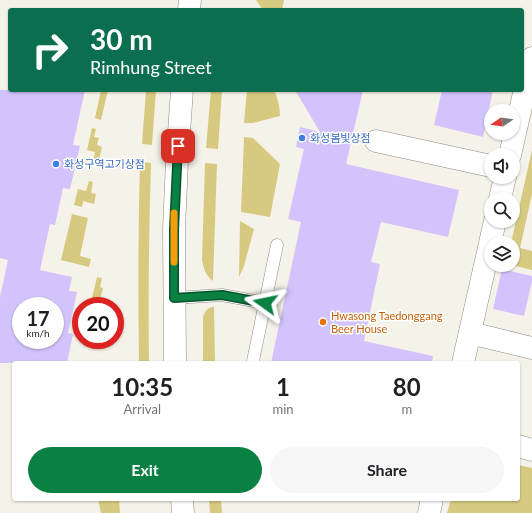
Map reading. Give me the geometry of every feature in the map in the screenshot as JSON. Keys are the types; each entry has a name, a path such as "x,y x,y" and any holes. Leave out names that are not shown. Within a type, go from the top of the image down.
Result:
{"street":[{"path":"512,148 532,58"},
{"path":"175,361 174,229 182,92"},
{"path":"376,141 484,164"},
{"path":"463,361 493,228"},
{"path":"470,333 532,348"},
{"path":"520,447 532,450"},
{"path":"182,501 183,513"},
{"path":"429,513 432,501"}],"lane":[{"path":"253,361 277,245"},
{"path":"174,298 222,295 265,303"}],"shaded area":[{"path":"256,0 284,0 282,8 262,8"},
{"path":"101,92 108,92 101,120 95,118"},
{"path":"146,92 156,92 152,145 142,144"},
{"path":"211,92 222,92 218,149 206,148"},
{"path":"247,92 275,92 280,109 280,116 253,123 244,123"},
{"path":"92,128 96,129 94,137 99,138 97,145 102,147 98,164 93,163 95,152 87,150"},
{"path":"244,137 253,138 280,164 270,217 241,212"},
{"path":"532,150 532,194 520,248 520,236 513,236 514,228 520,228 520,203"},
{"path":"140,162 151,163 149,361 139,361"},
{"path":"205,163 217,164 213,281 204,269 202,260"},
{"path":"89,181 93,182 91,193 96,194 94,204 83,201 82,207 74,205 78,189 86,191"},
{"path":"72,214 88,218 80,256 91,259 89,267 61,260"},
{"path":"240,221 254,229 244,266 239,277"},
{"path":"520,248 532,251 532,270 520,267"},
{"path":"97,277 102,278 100,287 103,288 101,297 92,297"},
{"path":"214,307 215,361 203,361 203,317 210,308"},
{"path":"520,465 532,468 532,513 447,513 450,501 520,501"},
{"path":"98,501 119,501 120,513 101,513"},
{"path":"209,501 221,501 222,513 210,513"}],"building":[{"path":"0,90 8,90 8,92 85,92 73,145 80,146 70,189 63,188 55,225 50,224 40,270 72,277 69,291 77,292 76,297 72,297 72,315 68,333 72,334 72,339 67,361 12,361 12,363 0,363 0,297 8,260 0,258"},
{"path":"296,92 363,92 346,164 459,190 448,237 381,222 371,262 380,264 364,341 433,356 432,361 271,361 301,222 288,219 304,149 296,147 300,127 320,132"},
{"path":"442,92 493,92 490,104 484,104 483,137 434,125"},
{"path":"501,272 515,272 532,276 524,316 493,309"}],"slow traffic":[{"path":"174,213 174,262"}],"place":[{"name":"화성봄빛상점","path":"302,138"},
{"name":"화성구역고기상점","path":"56,164"},
{"name":"Hwasong Taedonggang Beer House","path":"323,322"}],"route":[{"path":"178,146 174,229 174,298 222,295 265,303"}]}
